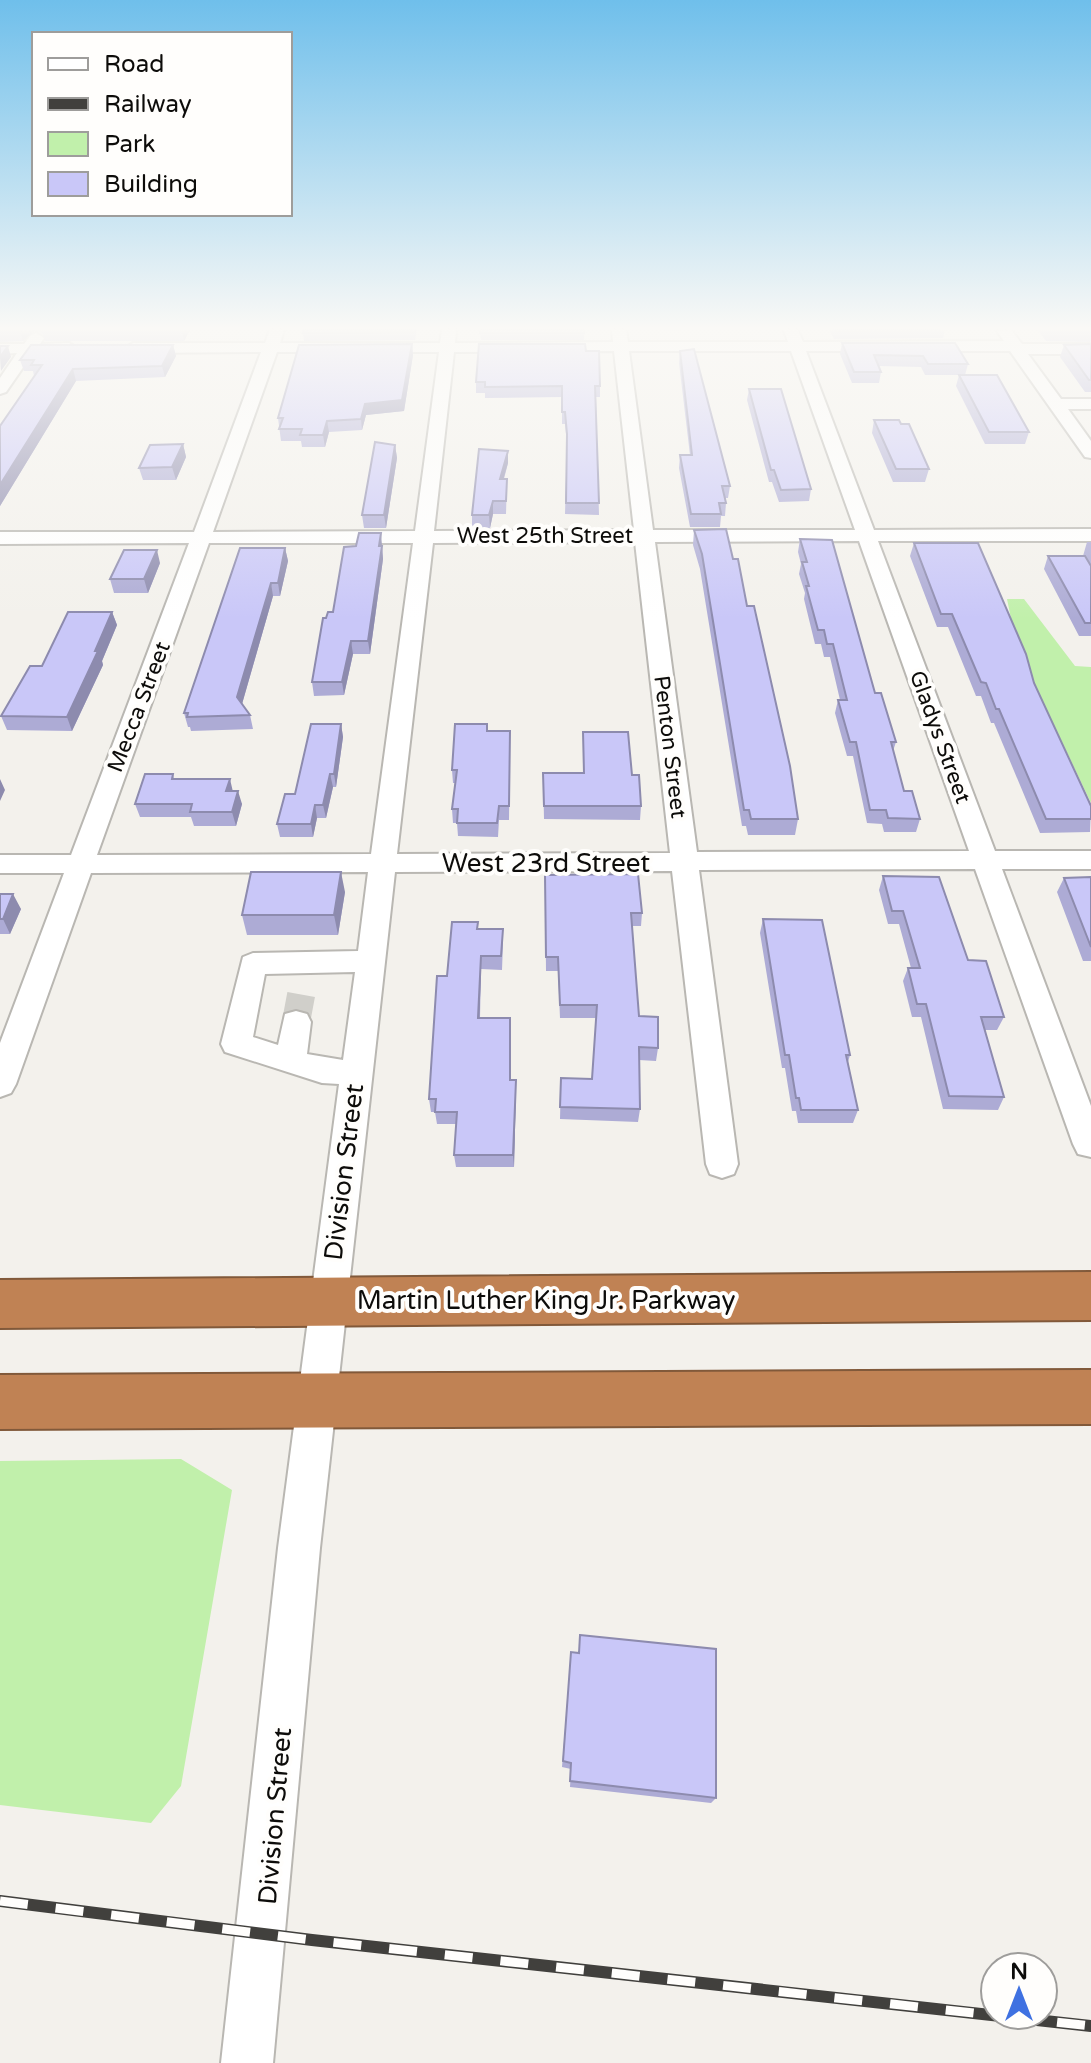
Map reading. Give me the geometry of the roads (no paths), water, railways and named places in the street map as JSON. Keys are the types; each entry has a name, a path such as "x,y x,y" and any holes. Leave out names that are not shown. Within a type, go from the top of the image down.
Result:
{"highway":[{"name":"Martin Luther King Jr. Parkway","path":"0,1304 1091,1296"},
{"path":"0,1402 316,1403 1091,1397"}],"street":[{"name":"Mecca Street","path":"0,1084 242,426"},
{"name":"Division Street","path":"247,2063 264,1934 298,1554 355,1073 373,961 437,426"},
{"name":"Penton Street","path":"631,426 722,1164"},
{"name":"Gladys Street","path":"826,426 1089,1144"},
{"path":"1072,426 1091,453"},
{"name":"West 25th Street","path":"0,538 1091,535"},
{"name":"West 23rd Street","path":"0,864 1091,860"},
{"path":"355,1073 322,1071 236,1044 253,964 304,976 373,961"},
{"path":"291,1061 296,1022"}],"tunnel":[{"path":"296,1022 302,990"}],"railway":[{"path":"0,1901 312,1940 1091,2026"}]}
